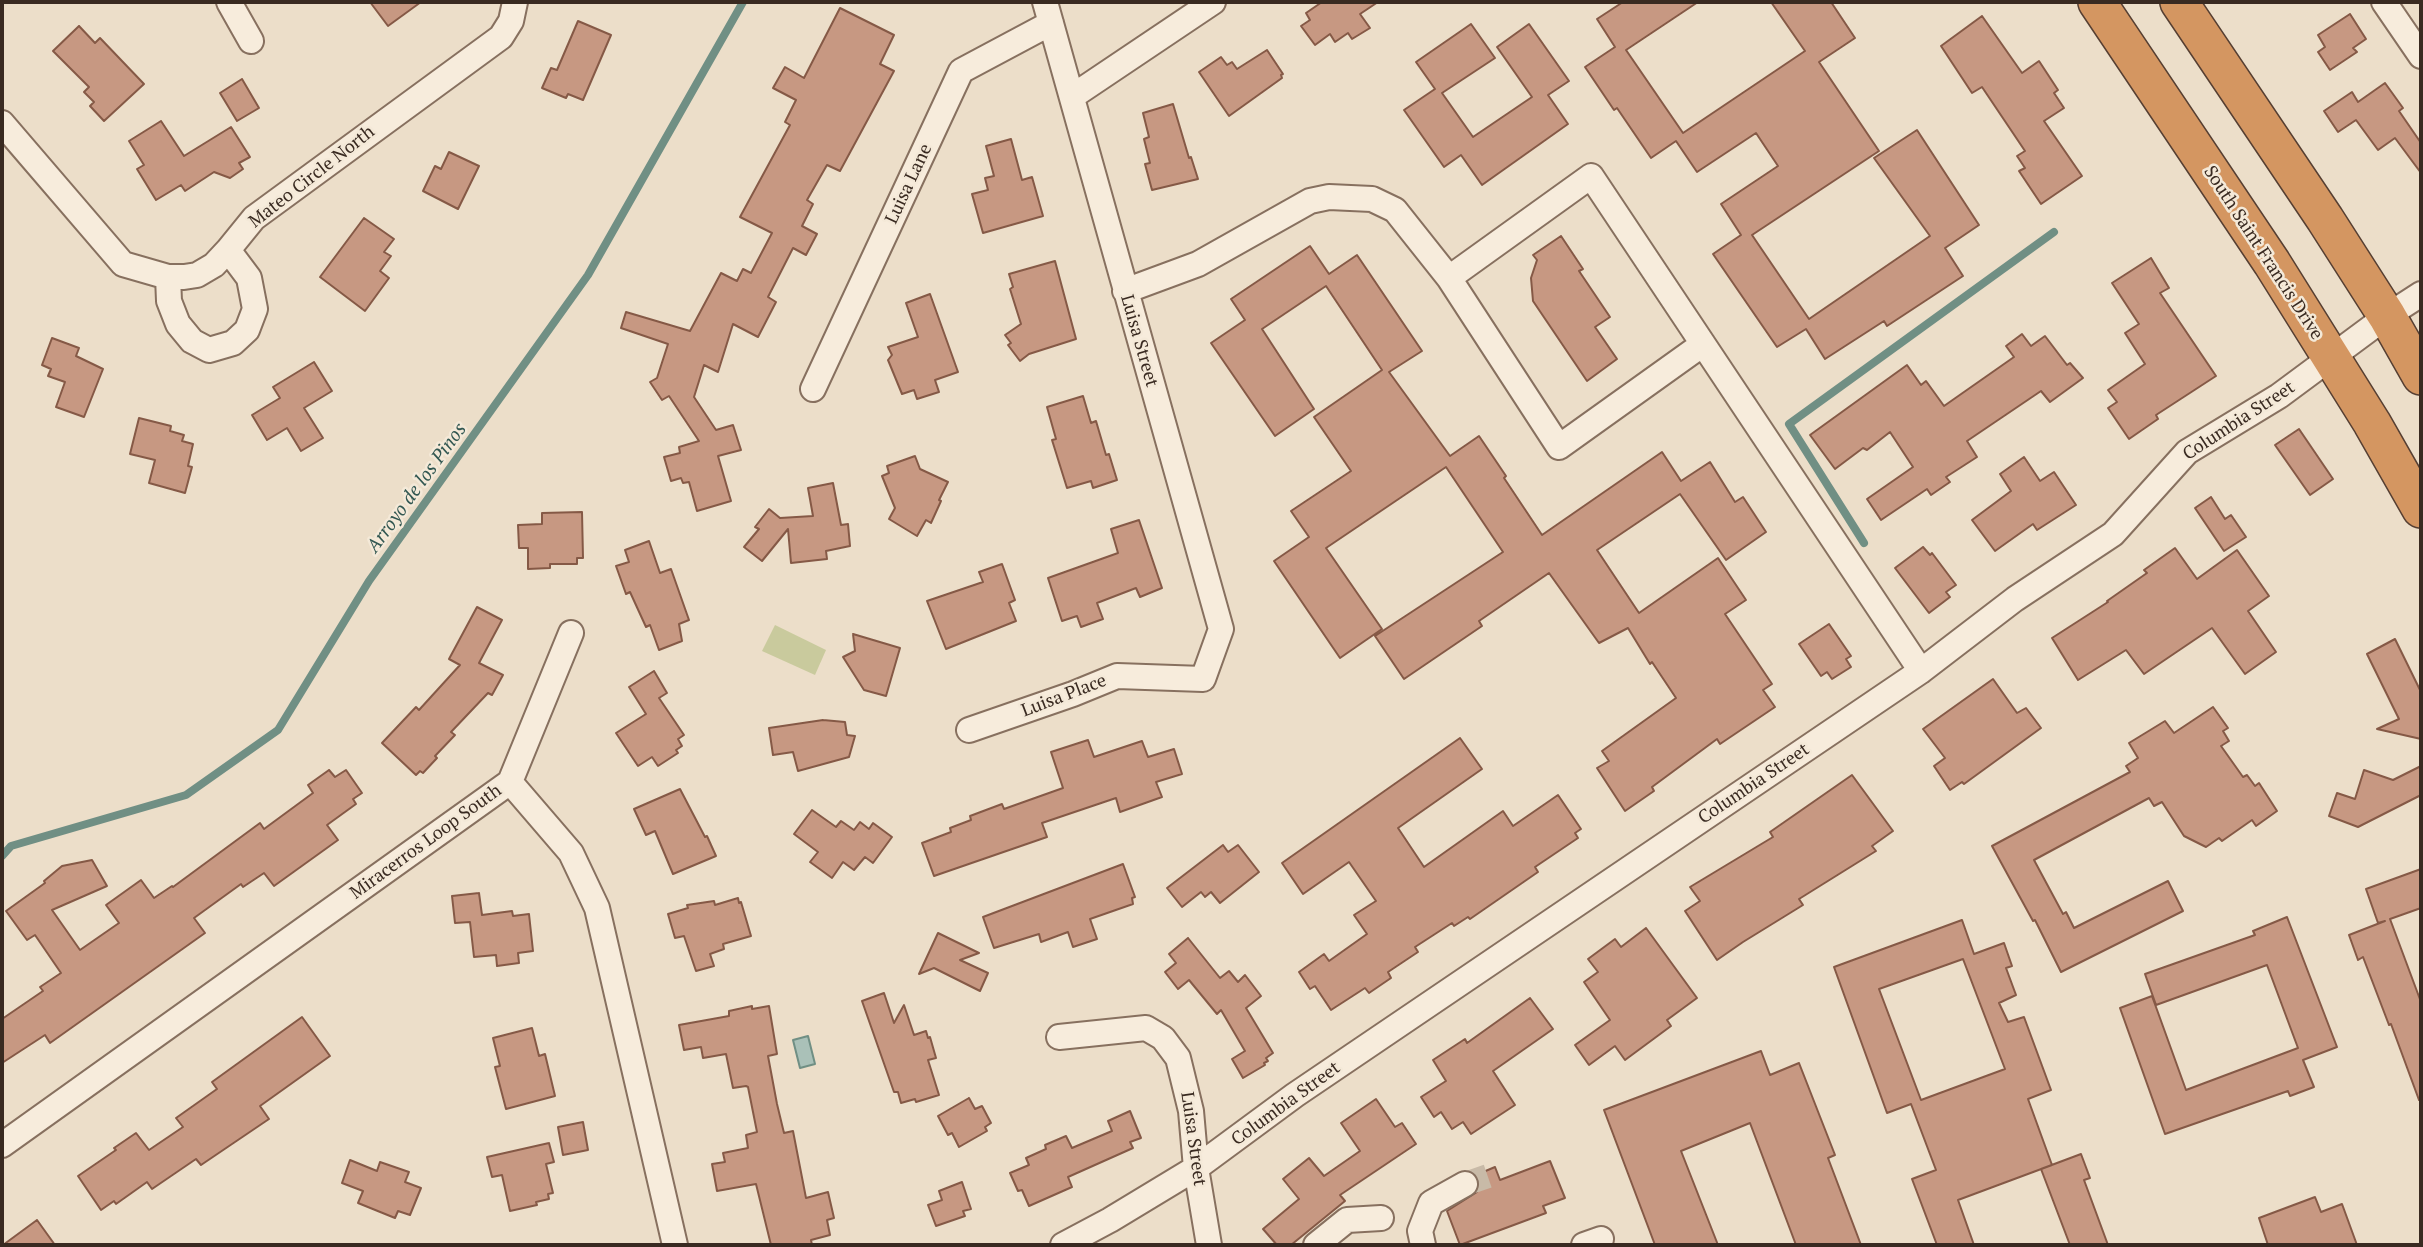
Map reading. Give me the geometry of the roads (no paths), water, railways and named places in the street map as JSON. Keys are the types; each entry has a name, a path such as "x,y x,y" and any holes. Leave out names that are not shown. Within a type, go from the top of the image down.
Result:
{"highway":[{"name":"South Saint Francis Drive","path":"2097,2 2272,263 2332,357 2421,509"},
{"path":"2179,2 2325,219 2387,316 2421,376"}],"street":[{"path":"229,2 251,41"},
{"name":"Mateo Circle North","path":"168,276 197,275 214,265 254,218 501,37 512,20 515,2"},
{"path":"1073,96 1213,2"},
{"path":"2391,4 2421,56"},
{"name":"Luisa Street","path":"1048,12 1221,629 1203,678"},
{"name":"Luisa Lane","path":"813,389 961,71 1048,12"},
{"path":"2,123 123,264 168,276 169,301 178,324 192,341 209,350 233,343 247,330 255,309 249,278 228,250"},
{"path":"1449,278 1591,176 1922,671"},
{"path":"1125,290 1198,264 1310,201 1329,197 1372,200 1395,211 1449,278 1559,446 1703,344"},
{"name":"Columbia Street","path":"1063,1245 1196,1168 1295,1095 1922,671 2015,599 2113,534 2187,452 2279,396 2421,294"},
{"path":"510,782 571,633"},
{"name":"Luisa Place","path":"969,730 1073,695 1116,676 1203,678"},
{"name":"Miracerros Loop South","path":"2,1145 510,782 571,853 597,908 675,1245"},
{"name":"Luisa Street","path":"1059,1037 1146,1028 1163,1038 1178,1058 1191,1111 1196,1168 1209,1245"},
{"path":"1423,1245 1420,1231 1431,1203 1465,1184"},
{"path":"1316,1245 1347,1220 1381,1218"}],"waterway":[{"name":"Arroyo de los Pinos","path":"2,856 11,846 186,795 278,730 369,581 588,275 743,2"},
{"path":"1864,543 1789,424 2054,232"}],"tunnel":[{"path":"1465,1184 1497,1173"}]}
